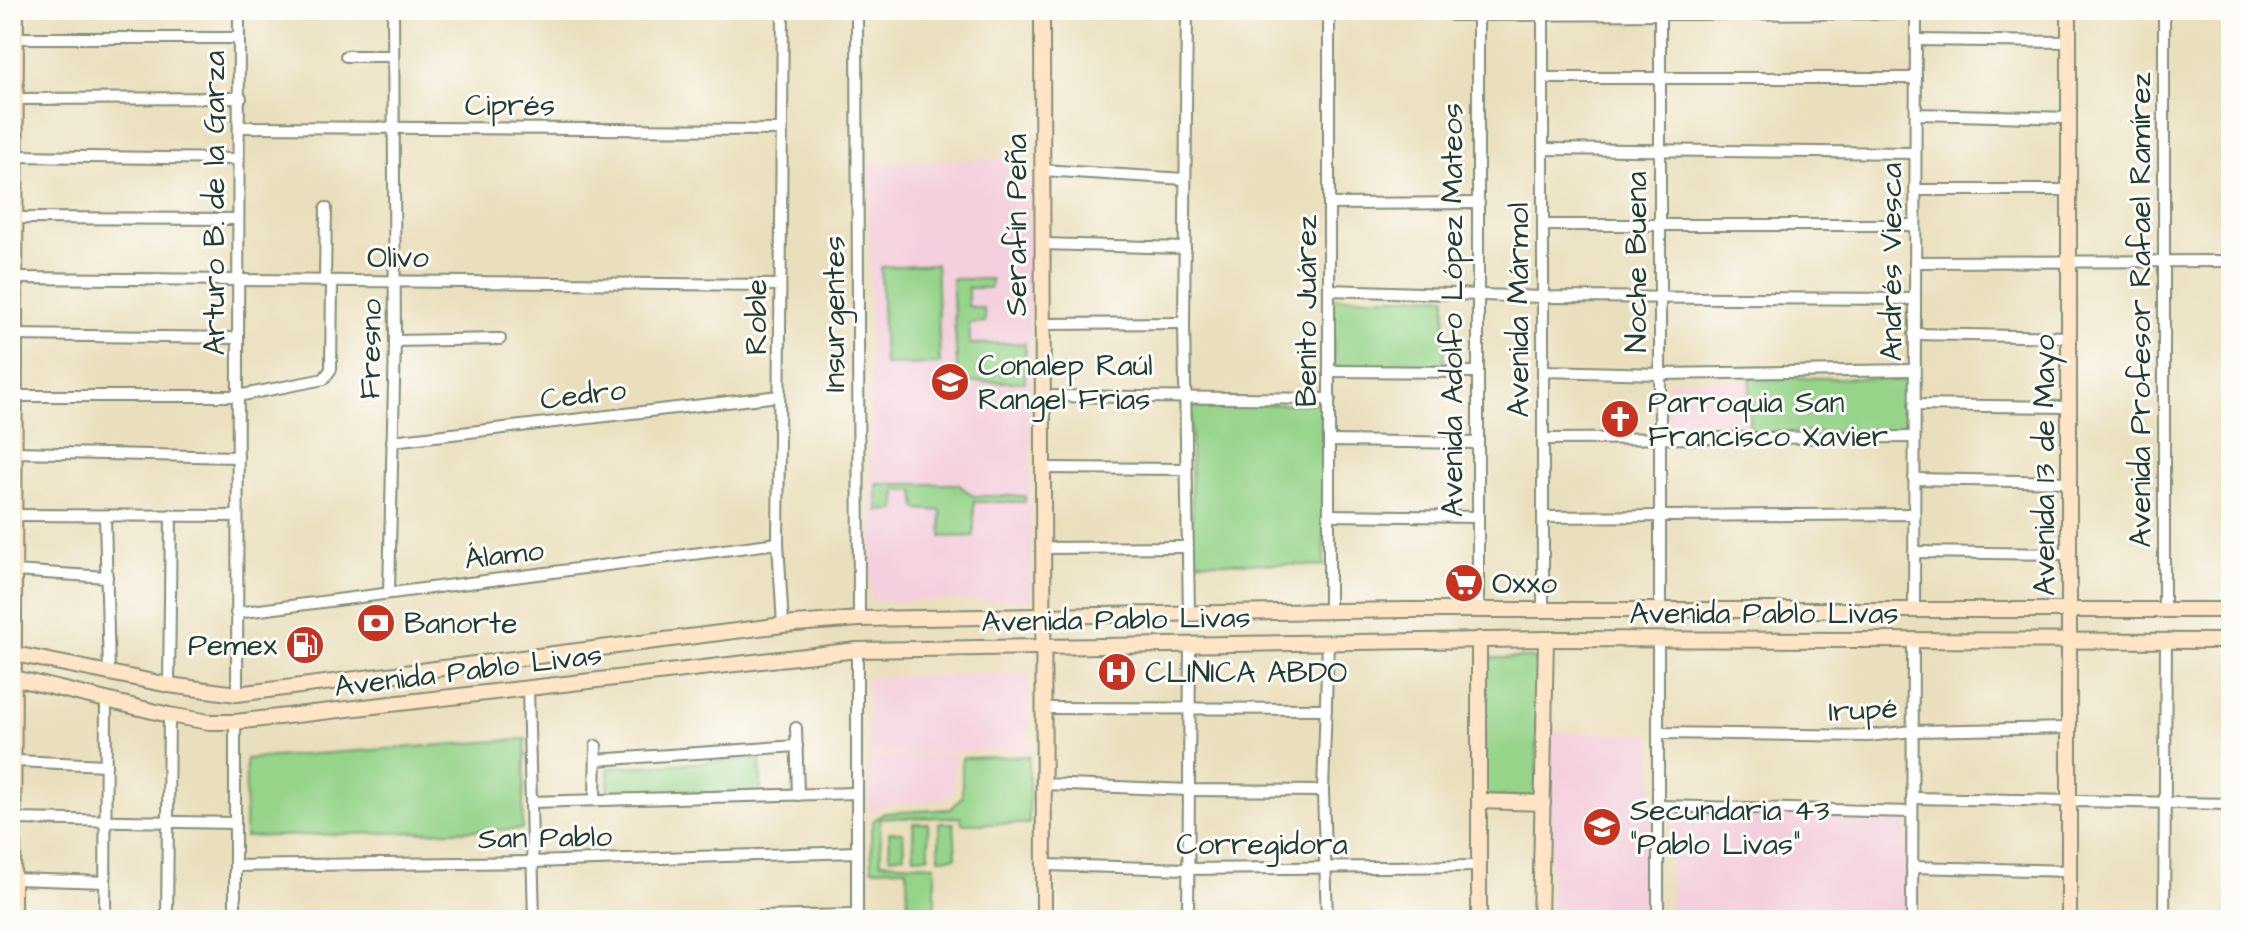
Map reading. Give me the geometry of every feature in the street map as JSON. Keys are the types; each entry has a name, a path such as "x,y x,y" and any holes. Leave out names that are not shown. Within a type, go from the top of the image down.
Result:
{"main road":[{"path":"13,920 15,452 12,311 16,278 16,10"},
{"name":"Serafín Peña","path":"1042,10 1044,920"},
{"name":"Avenida 13 de Mayo","path":"2069,10 2069,920"},
{"name":"Avenida Pablo Livas","path":"12,653 169,685 237,694 783,625 859,619 1478,610 2231,610"},
{"path":"1479,639 1479,920"},
{"name":"Avenida Pablo Livas","path":"12,678 169,715 209,722 235,722 857,650 1479,639 2231,641"},
{"path":"1540,920 1546,639"},
{"path":"1480,801 1543,803"}],"street":[{"name":"Arturo B. de la Garza","path":"237,694 239,10"},
{"name":"Fresno","path":"389,592 395,341 393,10"},
{"name":"Roble","path":"783,10 778,543 783,625"},
{"name":"Insurgentes","path":"857,10 859,619"},
{"path":"1187,10 1184,323 1189,614"},
{"name":"Benito Juárez","path":"1329,10 1329,611"},
{"name":"Avenida Profesor Rafael Ramírez","path":"2164,10 2164,609"},
{"path":"1452,15 1478,12 1916,12"},
{"name":"Avenida Adolfo López Mateos","path":"1478,12 1478,610"},
{"name":"Avenida Mármol","path":"1543,12 1543,610"},
{"name":"Andrés Viesca","path":"1914,610 1916,12"},
{"name":"Noche Buena","path":"1660,13 1660,611"},
{"path":"16,38 239,38"},
{"path":"1916,40 2069,42"},
{"path":"346,56 393,56"},
{"path":"1544,78 1916,78"},
{"path":"16,99 241,98"},
{"path":"1916,114 2070,118"},
{"name":"Ciprés","path":"240,127 781,130"},
{"path":"1543,149 1915,153"},
{"path":"15,156 238,159"},
{"path":"1042,170 1185,179"},
{"path":"1915,190 2069,190"},
{"path":"1330,204 1479,203"},
{"path":"326,208 328,281"},
{"path":"16,218 238,219"},
{"path":"1543,225 1914,225"},
{"path":"1042,244 1185,248"},
{"path":"1915,262 2231,261"},
{"name":"Olivo","path":"16,278 780,285"},
{"name":"Arturo B. de la Garza","path":"238,396 327,377 331,369 328,281"},
{"path":"1329,290 1543,297 1915,299"},
{"path":"1043,324 1184,323"},
{"path":"1914,334 2069,337"},
{"path":"14,335 237,338"},
{"path":"395,341 500,339"},
{"path":"1543,371 1660,374 1914,370"},
{"path":"1329,371 1478,372"},
{"path":"14,396 238,396"},
{"name":"Cedro","path":"392,441 779,396"},
{"path":"1044,396 1330,399"},
{"path":"1914,405 2069,407"},
{"path":"1545,439 1914,437"},
{"path":"1330,441 1478,443"},
{"path":"15,452 238,457"},
{"path":"1044,468 1185,469"},
{"path":"1914,479 2070,482"},
{"path":"1544,517 1914,514"},
{"path":"14,515 237,516"},
{"path":"169,685 171,515"},
{"path":"1328,515 1477,517"},
{"path":"105,517 109,673"},
{"name":"Álamo","path":"236,613 778,543"},
{"path":"1044,548 1187,547"},
{"path":"1914,552 2069,554"},
{"path":"14,571 107,577"},
{"path":"1658,639 1658,920"},
{"path":"1912,920 1913,640"},
{"path":"2164,920 2166,640"},
{"path":"1327,920 1323,791 1328,642"},
{"path":"1188,920 1190,645"},
{"path":"608,920 857,918 857,650"},
{"path":"528,689 534,920"},
{"path":"105,920 106,698"},
{"path":"1043,708 1326,709"},
{"path":"167,920 169,715"},
{"path":"235,722 235,920"},
{"path":"796,728 798,795"},
{"name":"Irupé","path":"1658,733 1868,736 1913,731 2069,728"},
{"path":"595,800 596,746"},
{"path":"596,760 797,746"},
{"path":"15,761 106,765"},
{"path":"1044,784 1323,791"},
{"path":"531,802 856,793"},
{"path":"1912,798 2231,804"},
{"path":"1658,806 1912,812"},
{"path":"14,819 234,823"},
{"name":"San Pablo","path":"235,866 532,862 857,852"},
{"name":"Corregidora","path":"1045,865 1187,869 1479,866"},
{"path":"1912,867 2069,871"},
{"path":"14,879 105,882"}],"shaded area":[{"name":"Conalep Raúl Rangel Frias","path":"1029,157 1031,600 871,601 869,164"},
{"path":"1750,379 1749,430 1671,430 1667,427 1667,385 1670,380"},
{"path":"1029,672 1029,750 868,754 867,677"},
{"name":"Secundaria 43 \"Pablo Livas\"","path":"1551,731 1652,734 1653,920 1550,920"},
{"path":"954,754 950,795 934,801 885,805 869,814 868,757"},
{"path":"1902,814 1905,820 1905,920 1670,920 1671,815"}],"green space":[{"path":"936,264 940,364 884,365 881,267"},
{"path":"952,279 991,279 991,288 968,288 968,306 984,309 985,322 969,323 970,344 1025,343 1025,382 958,382"},
{"path":"1446,296 1444,366 1334,367 1332,298"},
{"path":"1750,377 1902,379 1907,382 1906,428 1900,431 1749,433"},
{"path":"1322,403 1324,566 1192,561 1191,407"},
{"path":"877,484 958,484 973,496 1025,496 1025,502 974,502 974,536 942,537 941,511 917,509 915,491 897,490 896,510 878,511"},
{"path":"1490,658 1533,658 1537,663 1537,797 1484,796 1484,663"},
{"path":"526,739 522,829 245,837 246,759"},
{"path":"1029,756 1029,824 962,824 961,817 880,818 881,862 935,865 935,920 930,920 930,912 908,913 907,868 872,869 873,821 884,813 951,809 962,797 962,758"},
{"path":"760,759 761,794 608,793 608,768"},
{"path":"913,823 928,823 929,856 914,857"},
{"path":"939,823 954,823 956,857 939,858"},
{"path":"889,832 903,832 904,855 890,857"}],"place":[{"name":"Conalep Raúl Rangel Frias","path":"950,382"},
{"name":"Parroquia San Francisco Xavier","path":"1620,419"},
{"name":"Oxxo","path":"1464,583"},
{"name":"Banorte","path":"376,623"},
{"name":"Pemex","path":"305,645"},
{"name":"CLINICA ABDO","path":"1117,672"},
{"name":"Secundaria 43 \"Pablo Livas\"","path":"1602,827"}]}
